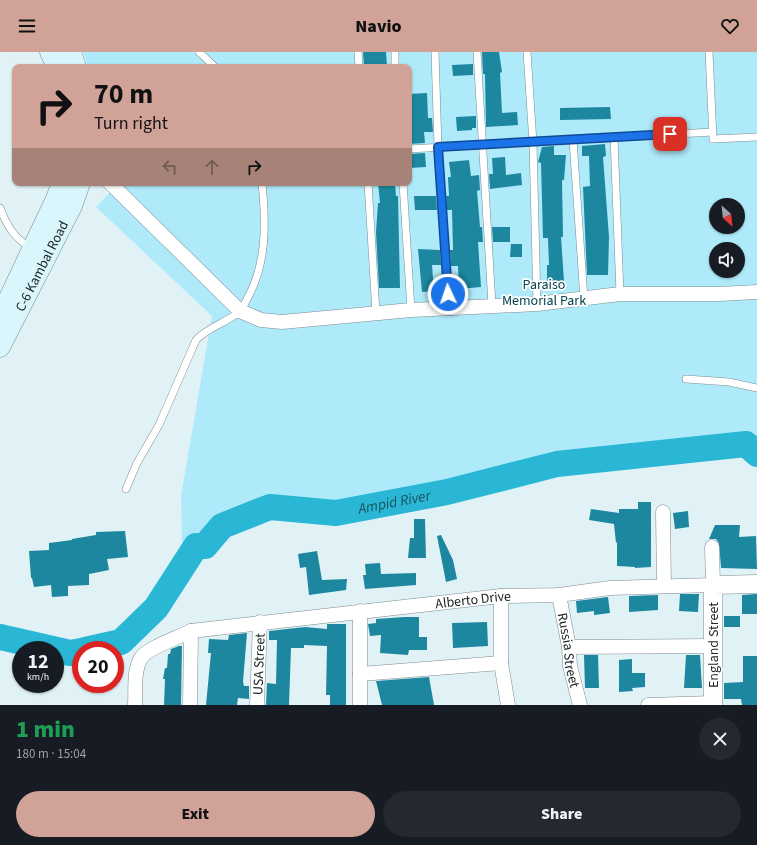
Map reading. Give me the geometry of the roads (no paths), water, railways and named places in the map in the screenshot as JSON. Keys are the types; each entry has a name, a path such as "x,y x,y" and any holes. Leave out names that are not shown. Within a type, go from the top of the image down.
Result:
{"main road":[{"path":"50,52 56,64"},
{"path":"71,52 75,64"},
{"name":"C-6 Kambal Road","path":"0,316 56,201 61,186"},
{"name":"C-6 Kambal Road","path":"0,347 72,206 79,186"}],"street":[{"path":"113,186 240,311 261,320 282,322 411,310 537,304 620,294 719,294 757,292"},
{"path":"663,512 664,586"},
{"path":"712,547 713,585"},
{"name":"Alberto Drive","path":"136,705 136,674 142,657 191,631 260,622 501,596 559,595 610,588 757,584"},
{"name":"England Street","path":"713,585 713,704"},
{"name":"Russia Street","path":"559,595 569,647 570,666 580,705"},
{"path":"501,596 501,662 508,705"},
{"path":"360,611 360,705"},
{"name":"USA Street","path":"256,705 260,622"},
{"path":"190,705 191,631"},
{"path":"569,647 714,646"},
{"path":"360,674 501,662"},
{"path":"648,705 713,704"}],"lane":[{"path":"199,52 212,64"},
{"path":"358,52 359,64"},
{"path":"394,52 396,64"},
{"path":"435,52 438,147 449,309"},
{"path":"477,52 492,305"},
{"path":"527,52 533,143 537,304"},
{"path":"709,52 713,139 757,136"},
{"path":"412,149 713,132"},
{"path":"614,137 620,294"},
{"path":"572,140 584,299"},
{"path":"126,489 137,463 159,425 196,340 203,333 240,311 255,284 261,259 266,214 262,186"},
{"path":"368,186 376,313"},
{"path":"403,186 411,310"},
{"path":"0,208 10,230 16,238 33,250"},
{"path":"686,379 729,382 757,388"}],"waterway":[{"name":"Ampid River","path":"122,641 156,608 196,546 205,546 222,526 270,507 336,513 447,492 557,464 746,444 757,454"},
{"name":"Ampid River","path":"0,637 72,653"}],"park label":[{"name":"Paraiso Memorial Park","path":"544,292"}]}
